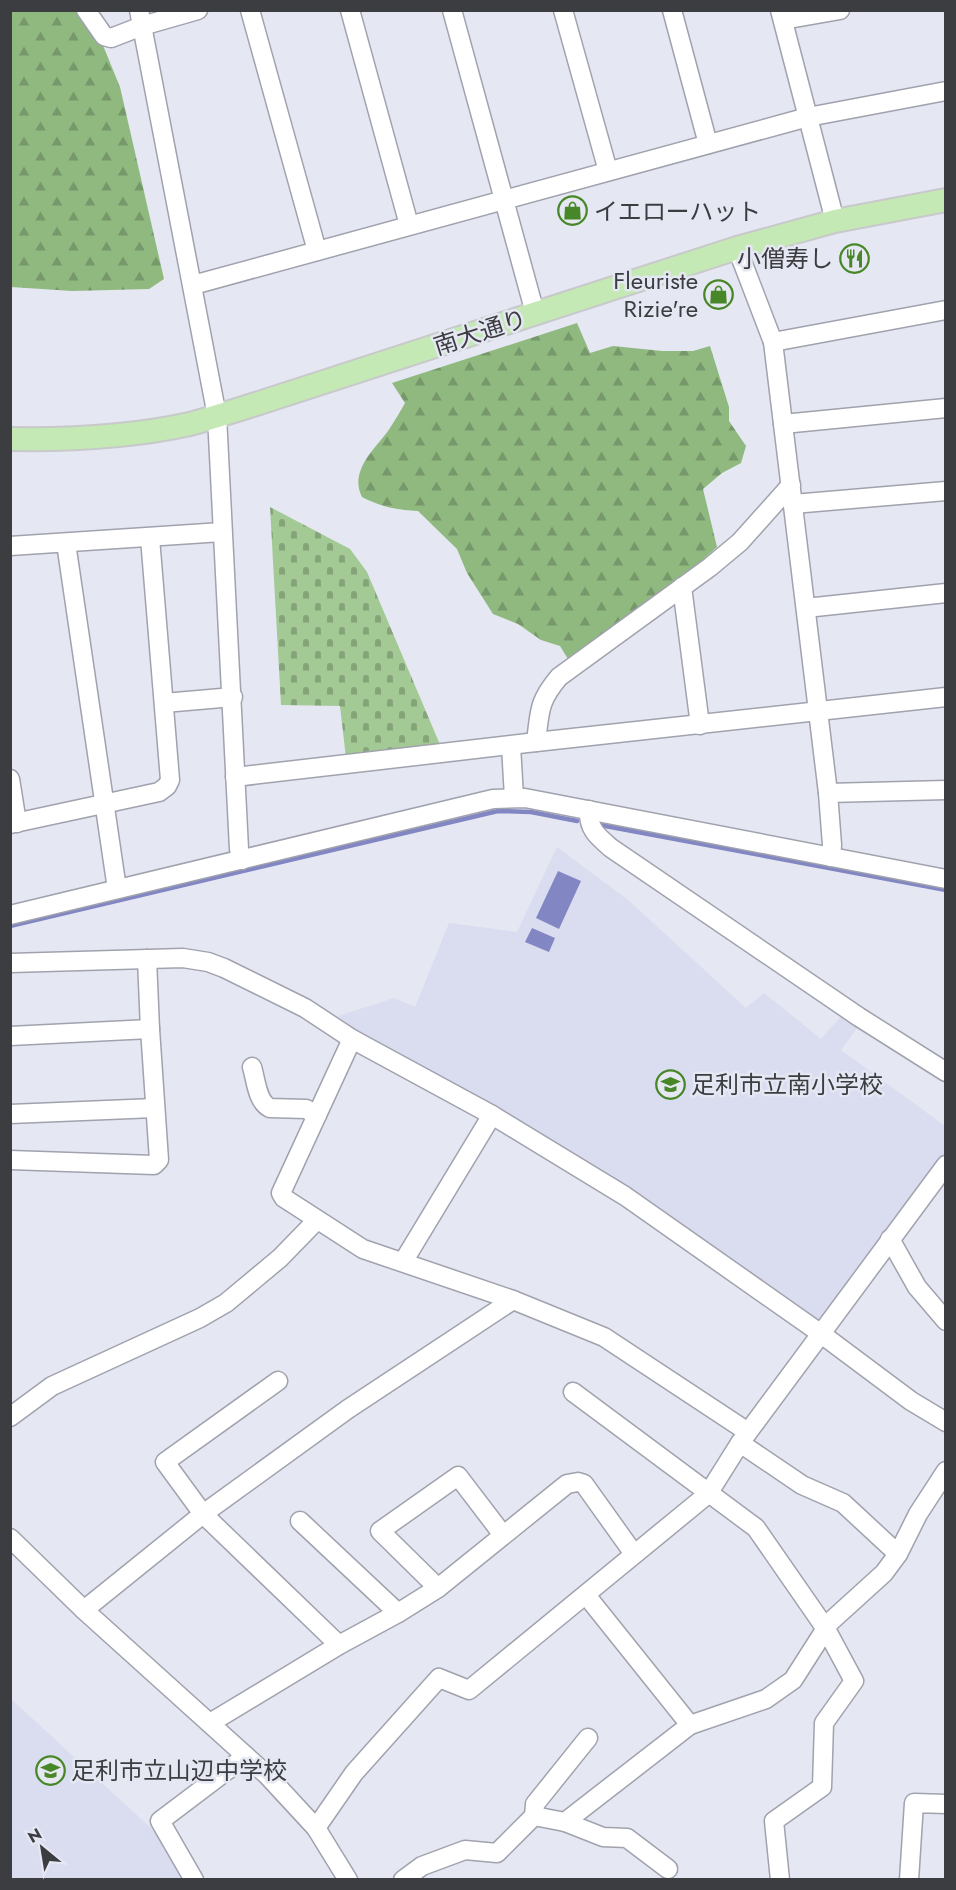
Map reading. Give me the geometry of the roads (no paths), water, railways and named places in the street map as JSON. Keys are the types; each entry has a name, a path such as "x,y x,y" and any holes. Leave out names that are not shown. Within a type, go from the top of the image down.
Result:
{"main road":[{"name":"南大通り","path":"10,439 63,440 144,432 190,424 737,248 835,221 945,200"}],"street":[{"path":"86,10 104,36 111,38 141,18 198,10"},
{"path":"250,10 317,251"},
{"path":"350,10 409,225"},
{"path":"452,10 535,314"},
{"path":"563,10 608,171"},
{"path":"672,10 708,144"},
{"path":"835,221 781,16 840,10"},
{"path":"141,18 217,416 239,849 242,860"},
{"path":"193,285 808,117 945,91"},
{"path":"737,248 773,342 828,794 831,857"},
{"path":"773,342 945,310"},
{"path":"783,424 945,408"},
{"path":"536,742 541,705 546,692 559,677 740,543 791,485"},
{"path":"793,504 945,491"},
{"path":"10,546 222,532"},
{"path":"10,779 14,824 159,792 167,786 170,780 165,703 150,538"},
{"path":"66,543 117,890"},
{"path":"682,587 700,725"},
{"path":"806,608 945,593"},
{"path":"165,703 232,697"},
{"path":"235,777 945,698"},
{"path":"511,746 514,797"},
{"path":"828,794 945,790"},
{"path":"10,915 493,799 514,797 945,879"},
{"path":"589,810 588,820 593,834 611,848 859,1017 945,1072"},
{"path":"10,963 183,958 208,962 224,968 305,1008 352,1039 492,1115 625,1196 820,1333 911,1401 945,1422"},
{"path":"10,1160 154,1165 159,1160 147,959"},
{"path":"10,1036 150,1029"},
{"path":"352,1039 281,1193 284,1198 363,1249 513,1300 604,1337 744,1437 802,1485 843,1503 898,1554"},
{"path":"252,1067 261,1101 265,1106 306,1109 317,1115"},
{"path":"10,1114 155,1108"},
{"path":"403,1262 492,1115"},
{"path":"316,1828 354,1773 439,1678 470,1690 708,1494 744,1437 945,1165"},
{"path":"10,1417 52,1386 200,1318 226,1303 280,1258 317,1220"},
{"path":"890,1239 917,1287 939,1301 945,1321"},
{"path":"84,1610 203,1514 348,1409 513,1300"},
{"path":"278,1381 165,1462 203,1514 339,1645"},
{"path":"573,1392 756,1528 826,1629 854,1681 824,1723 822,1787 774,1821 780,1880"},
{"path":"565,1822 690,1725 766,1699 793,1680 830,1622 884,1574 898,1554 918,1514 945,1471"},
{"path":"438,1588 380,1531 458,1476 503,1535"},
{"path":"210,1723 339,1645 398,1614 438,1588 567,1484 578,1482 584,1484 592,1492 634,1554"},
{"path":"300,1521 398,1614"},
{"path":"10,1538 84,1610 267,1775 316,1828 348,1880"},
{"path":"586,1595 690,1725"},
{"path":"403,1880 426,1873 465,1850 497,1853 534,1816 535,1804 588,1738"},
{"path":"194,1880 160,1821 246,1756"},
{"path":"909,1880 908,1864 914,1803 945,1804"},
{"path":"534,1816 565,1822 603,1836 627,1838 668,1869"}],"water":[{"path":"558,871 581,881 559,929 536,918"},
{"path":"532,928 555,938 549,952 525,942"}],"waterway":[{"path":"10,926 498,811 531,812 577,821"},
{"path":"600,825 946,890"}],"place":[{"name":"イエローハット","path":"573,211"},
{"name":"小僧寿し","path":"854,258"},
{"name":"Fleuriste Rizie're","path":"719,294"},
{"name":"足利市立南小学校","path":"670,1084"},
{"name":"足利市立山辺中学校","path":"50,1770"}]}
